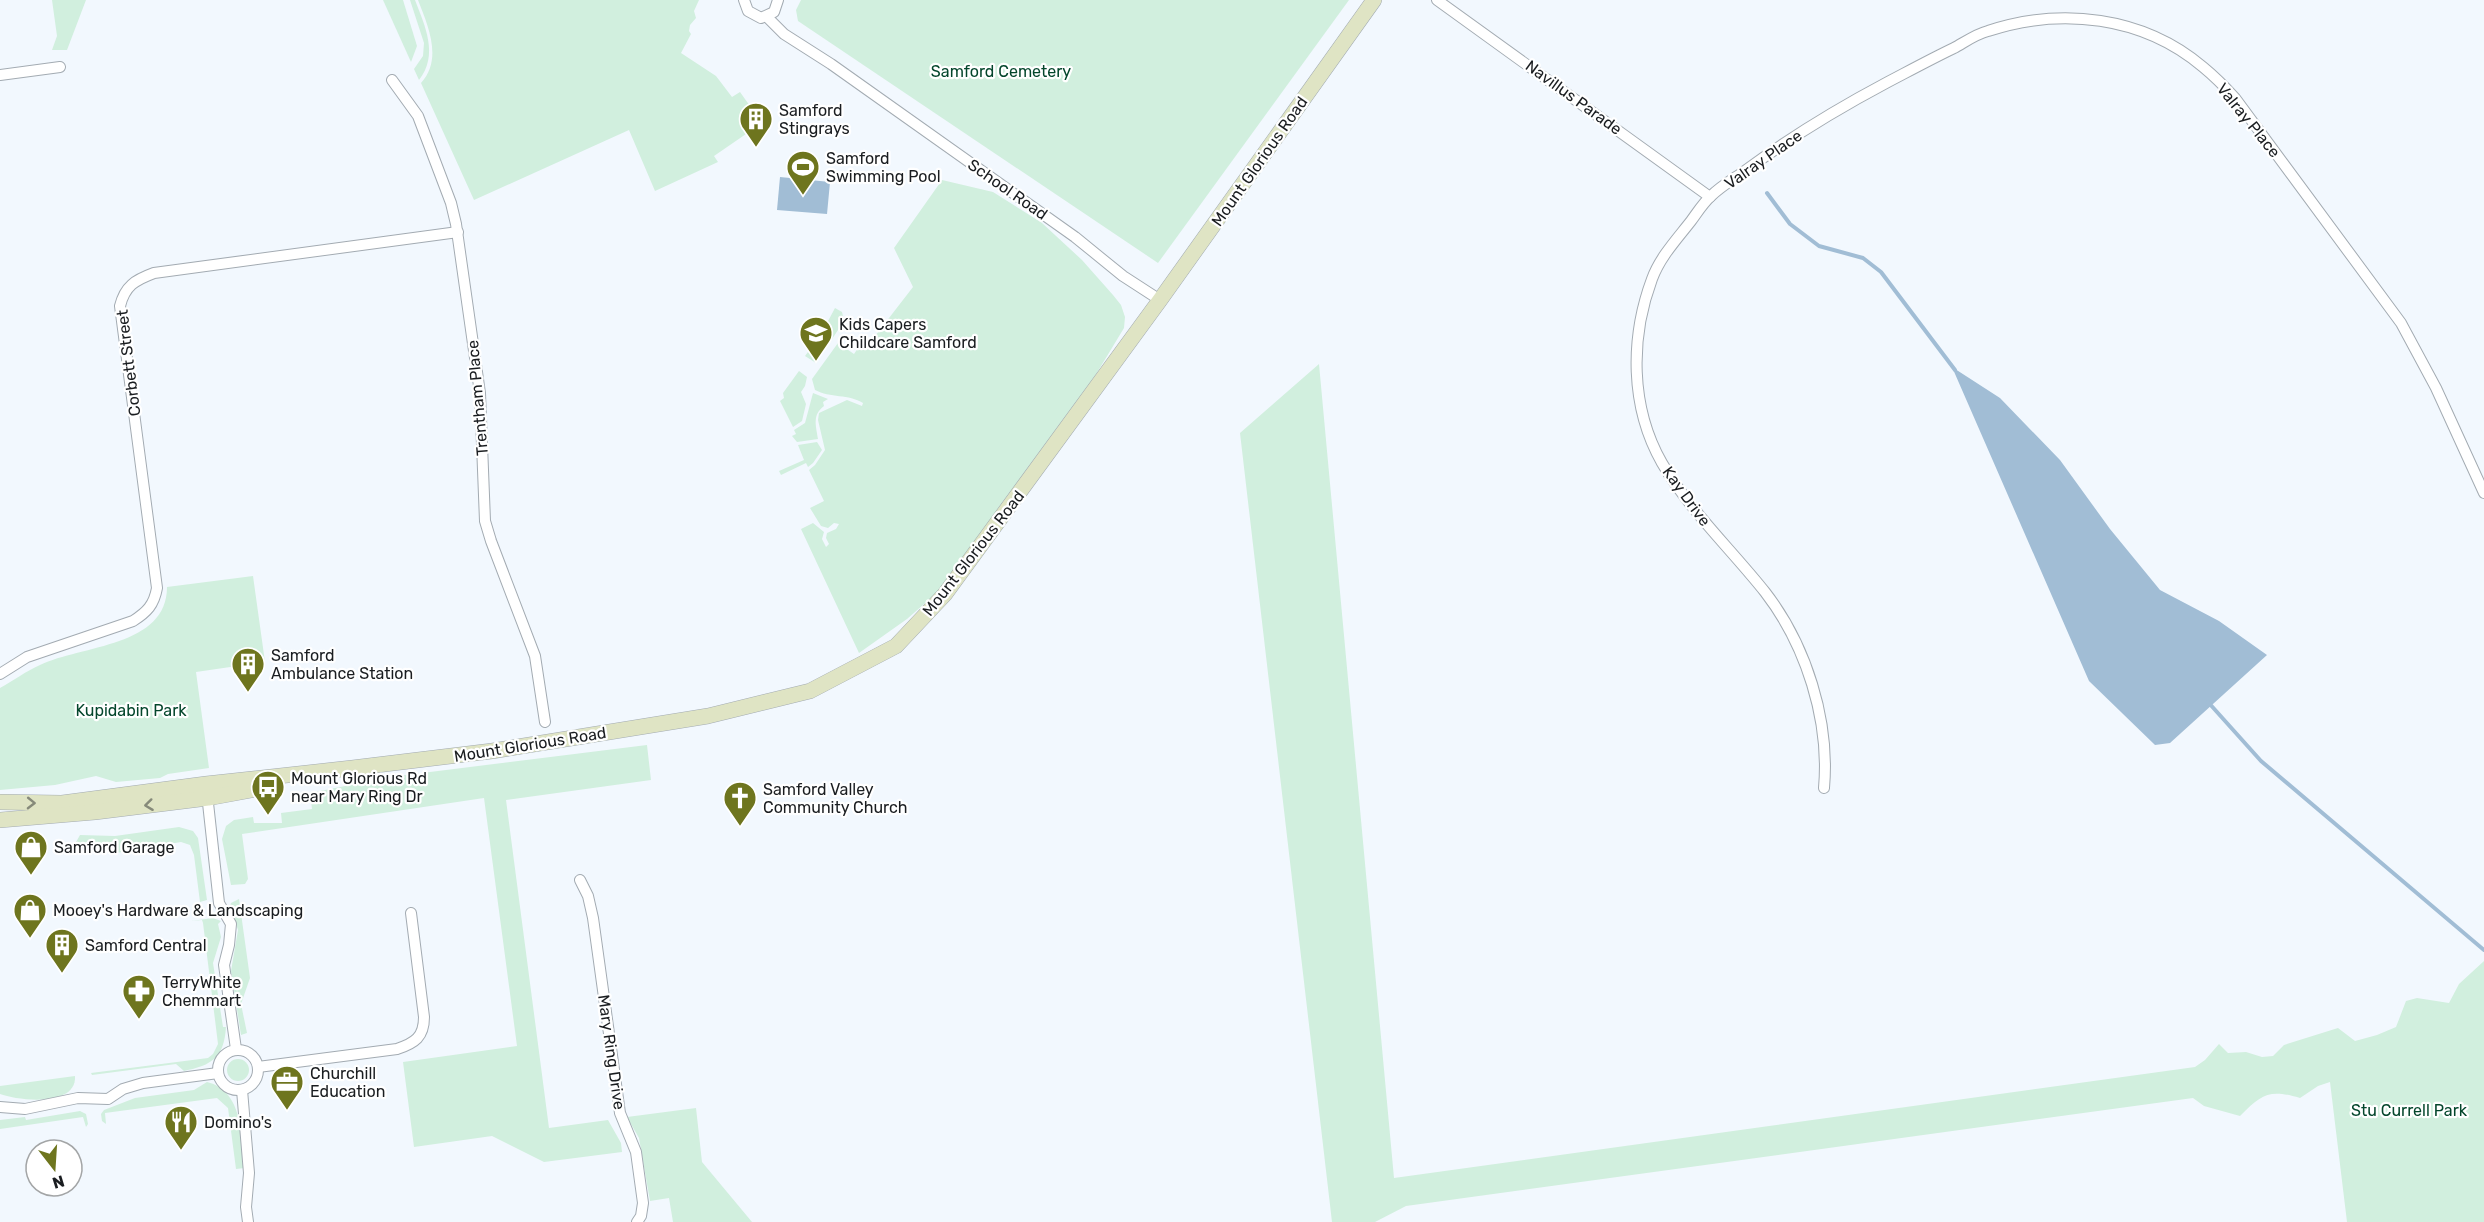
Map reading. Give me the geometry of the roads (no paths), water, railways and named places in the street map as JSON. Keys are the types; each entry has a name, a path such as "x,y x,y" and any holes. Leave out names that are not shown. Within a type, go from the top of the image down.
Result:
{"main road":[{"name":"Mount Glorious Road","path":"0,802 62,803 291,783 352,768 492,751 708,716 810,691 896,646 945,594 1160,300 1374,0"},
{"name":"Mount Glorious Road","path":"0,820 95,812 207,791"}],"street":[{"name":"School Road","path":"744,0 746,9 753,15 767,17 784,34 831,64 1075,237 1123,276 1160,300"},
{"path":"767,17 774,12 778,0"},
{"name":"Navillus Parade","path":"1437,0 1710,197"},
{"name":"Valray Place","path":"1710,197 1791,137 1860,97 1986,31 2039,19 2076,17 2129,26 2173,46 2202,66 2235,98 2401,323 2436,388 2484,493"},
{"path":"0,75 60,67"},
{"name":"Trentham Place","path":"392,80 418,116 451,203 458,232 480,393 485,521 490,541 535,656 545,722"},
{"name":"Kay Drive","path":"1710,197 1668,249 1653,277 1642,316 1636,357 1638,398 1647,431 1662,462 1693,509 1766,594 1795,640 1818,701 1826,766 1824,788"},
{"name":"Corbett Street","path":"1,670 27,657 133,621 146,613 155,601 157,588 120,306 123,295 130,284 154,273 458,232"},
{"path":"207,791 219,903 231,924 224,965 236,1049"},
{"name":"Mary Ring Drive","path":"580,880 588,896 593,918 620,1113 636,1152 643,1203 641,1216 637,1222"},
{"path":"258,1067 397,1049 420,1038 424,1027 424,1017 411,913"},
{"path":"236,1049 253,1056 258,1067 253,1084 242,1090 235,1090 224,1084 218,1073 220,1060 229,1051 236,1049"},
{"path":"0,1107 25,1109 78,1098 108,1099 123,1089 143,1083 218,1073"},
{"path":"242,1090 249,1173 246,1207 248,1222"}],"water":[{"name":"Samford Swimming Pool","path":"780,177 830,182 827,214 777,210"},
{"path":"1952,367 2000,398 2060,460 2110,529 2160,590 2219,621 2267,655 2170,743 2155,745 2089,681"}],"waterway":[{"path":"1767,193 1790,224 1819,246 1863,258 1881,272 1955,370"},
{"path":"2208,702 2261,761 2484,950"}],"place":[{"name":"Samford Stingrays","path":"756,148"},
{"name":"Samford Swimming Pool","path":"803,196"},
{"name":"Kids Capers Childcare Samford","path":"816,362"},
{"name":"Samford Ambulance Station","path":"248,693"},
{"name":"Mount Glorious Rd near Mary Ring Dr","path":"268,816"},
{"name":"Samford Valley Community Church","path":"740,827"},
{"name":"Samford Garage","path":"31,876"},
{"name":"Mooey's Hardware & Landscaping","path":"30,939"},
{"name":"Samford Central","path":"62,974"},
{"name":"TerryWhite Chemmart","path":"139,1020"},
{"name":"Churchill Education","path":"287,1111"},
{"name":"Domino's","path":"181,1151"}],"park label":[{"name":"Samford Cemetery","path":"1001,71"},
{"name":"Kupidabin Park","path":"131,710"},
{"name":"Stu Currell Park","path":"2409,1110"}]}
